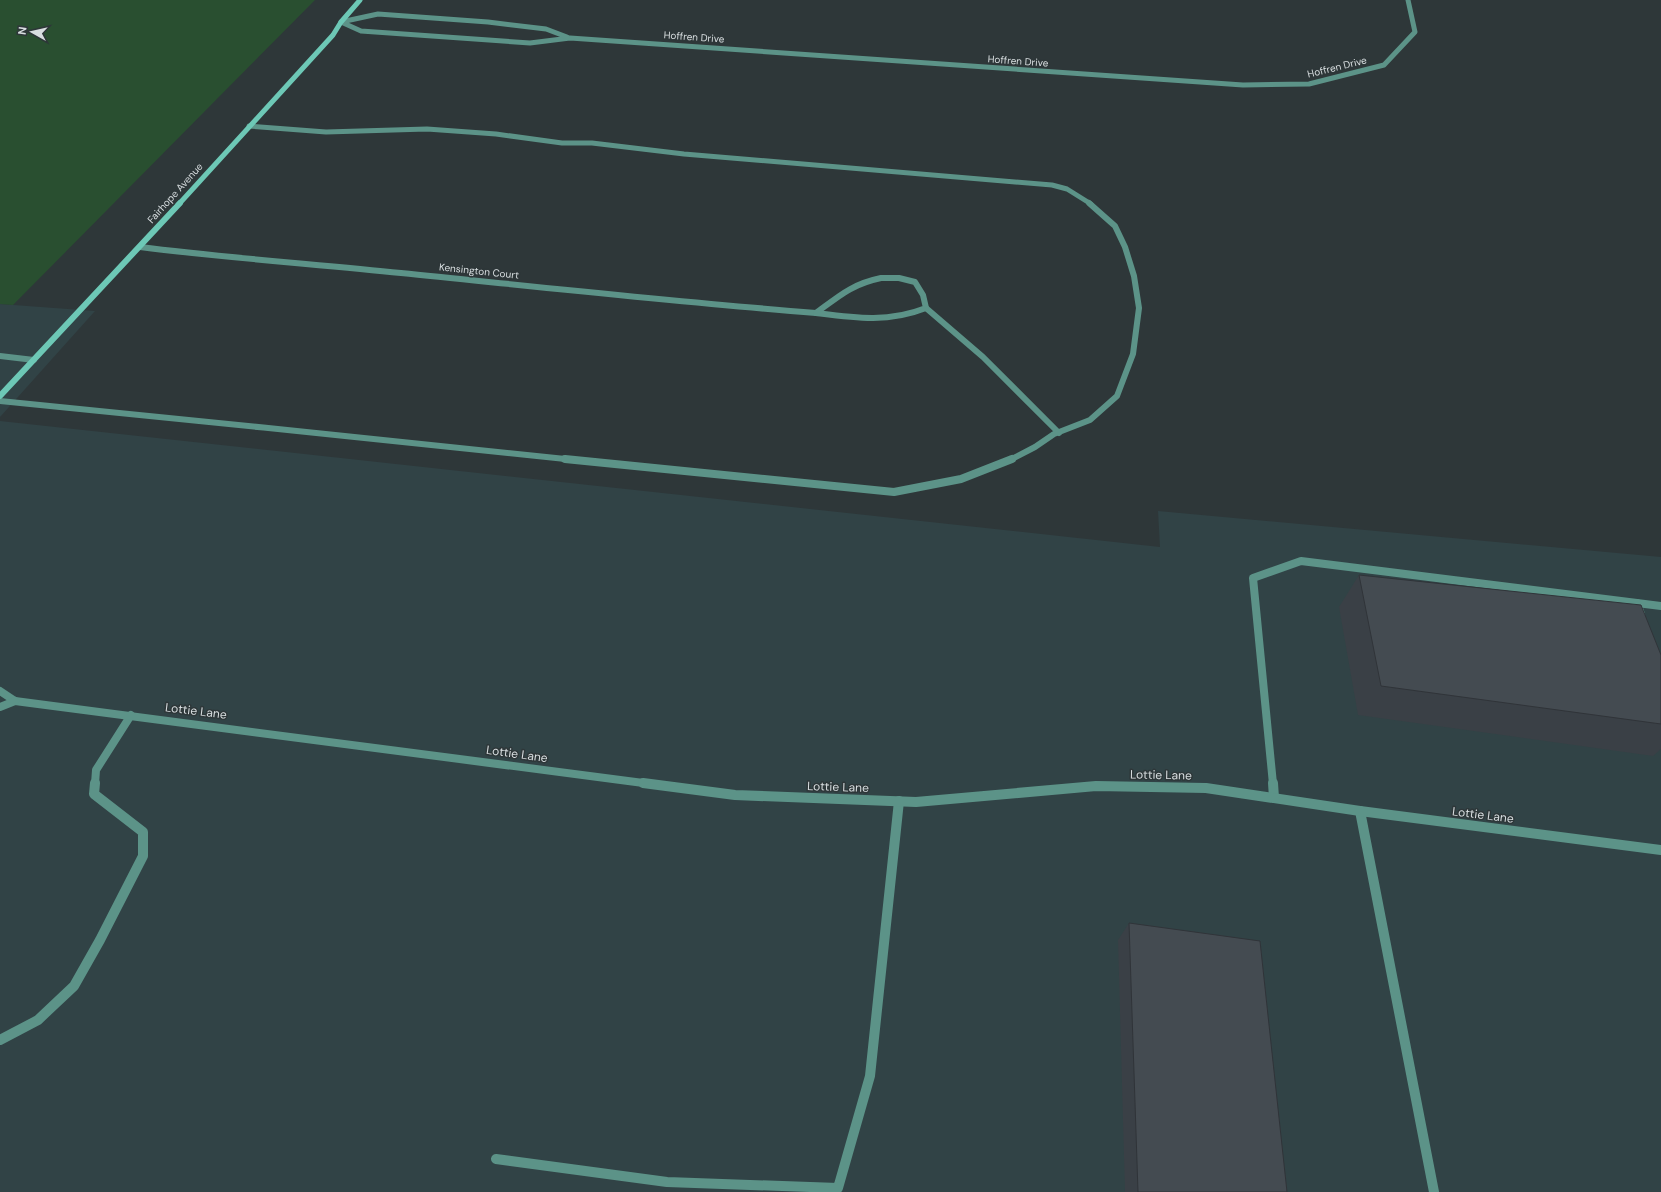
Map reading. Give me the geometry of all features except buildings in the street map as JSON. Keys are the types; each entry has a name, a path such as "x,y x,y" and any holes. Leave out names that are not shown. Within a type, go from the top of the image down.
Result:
{"street":[{"name":"Fairhope Avenue","path":"0,396 140,247 333,35 341,22 360,0"},
{"name":"Hoffren Drive","path":"341,22 361,31 530,43 570,38 1243,85 1309,84 1384,65 1415,32 1408,0"},
{"name":"Hoffren Drive","path":"341,22 378,14 488,22 546,29 570,38"},
{"path":"0,402 180,418 320,436 894,492 961,479 1011,460 1059,433 1090,420 1117,396 1133,354 1139,308 1134,276 1126,246 1115,226 1091,204 1067,189 1052,185 700,155 592,143 562,143 488,133 427,129 326,132 249,126"},
{"name":"Kensington Court","path":"140,247 221,257 332,266 726,306 816,313 852,318 899,318 926,308"},
{"path":"816,313 848,289 863,282 881,278 899,278 915,282 923,295 926,308 983,357 1059,433"},
{"path":"0,356 34,360"},
{"path":"1274,798 1254,578 1301,562 1661,606"},
{"path":"1637,603 1646,625"},
{"name":"Lottie Lane","path":"0,691 15,701 735,794 916,802 1096,786 1206,788 1360,811 1661,850"},
{"name":"Lottie Lane","path":"0,707 15,701"},
{"path":"0,1040 38,1020 74,986 100,940 143,856 144,832 94,794 96,770 131,715"},
{"path":"496,1159 667,1182 838,1188 870,1076 899,801"},
{"path":"1360,811 1434,1192"}],"shaded area":[{"path":"0,304 95,311 0,417"},
{"path":"0,421 1160,547 1158,511 1661,557 1661,1192 0,1192"}],"green space":[{"path":"0,0 315,0 13,305 0,304"}]}
